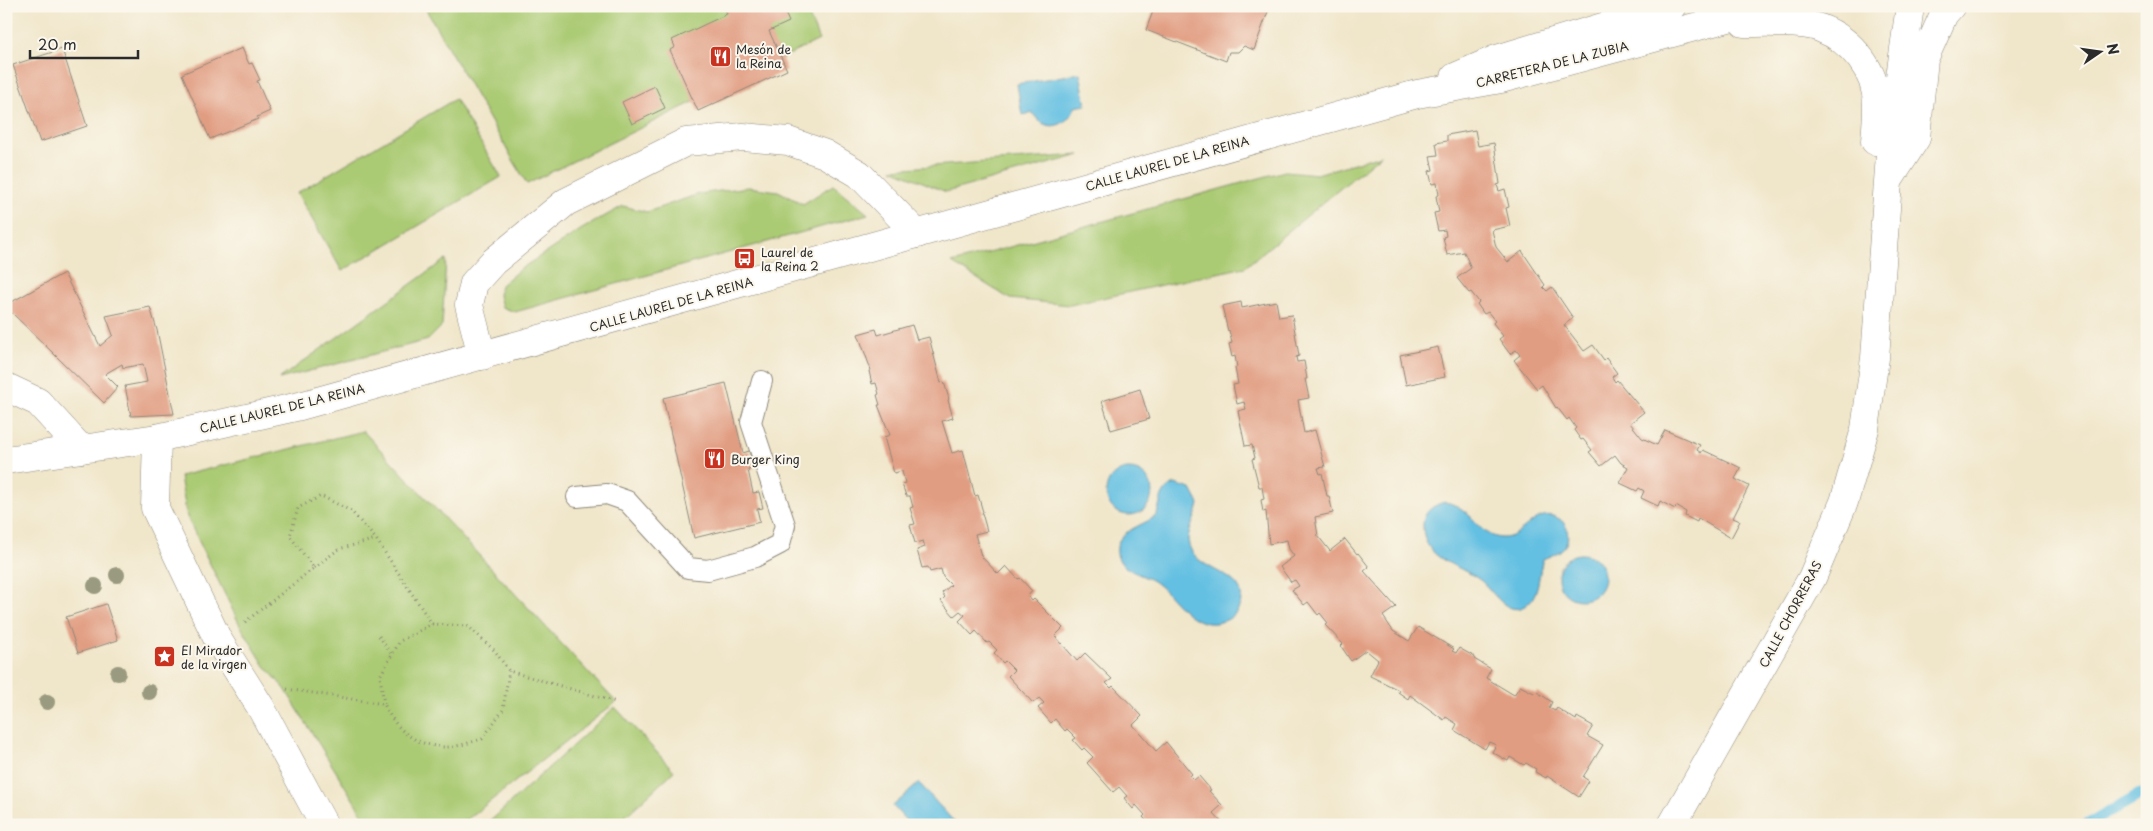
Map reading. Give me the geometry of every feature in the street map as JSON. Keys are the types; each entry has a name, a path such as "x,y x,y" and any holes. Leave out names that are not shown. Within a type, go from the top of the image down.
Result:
{"street":[{"name":"CARRETERA DE LA ZUBIA","path":"1417,94 1494,60 1672,6"},
{"name":"CARRETERA DE LA ZUBIA","path":"1417,94 1501,80 1773,6"},
{"name":"CALLE CHORRERAS","path":"1672,825 1812,578 1844,502 1865,430 1875,358 1891,141 1910,6"},
{"path":"1889,180 1916,138 1924,58 1944,14 1951,6"},
{"path":"1713,23 1775,23 1819,27 1851,45 1869,71 1877,104 1875,141 1889,180"},
{"name":"CALLE LAUREL DE LA REINA","path":"6,460 157,438 300,406 1417,94"},
{"path":"482,356 469,306 474,283 493,262 566,202 686,142 743,137 788,141 825,154 860,174 917,234"},
{"path":"6,387 38,402 81,449"},
{"path":"157,438 155,508 218,640 260,706 324,825"}],"lane":[{"path":"577,497 608,494 627,501 688,568 708,570 755,557 780,544 785,525 751,422 762,380"}],"path":[{"path":"314,568 290,536 298,508 321,496 351,511 376,539 432,624"},
{"path":"218,640 339,549 376,539"},
{"path":"509,671 503,710 482,739 445,748 417,741 401,731 391,719 384,704 380,676 400,641 432,624 468,626 495,652 509,671 616,702"},
{"path":"379,636 392,655"},
{"path":"260,706 286,689 384,704"}],"green space":[{"path":"424,6 805,6 819,40 527,184"},
{"path":"455,99 501,177 342,271 297,193"},
{"path":"1080,155 946,192 892,169"},
{"path":"1381,155 1245,267 1070,305 1010,299 952,263 1285,171 1317,174"},
{"path":"833,185 868,214 515,312 502,307 499,295 501,285 519,270 582,229 623,206 647,212 699,194 748,187 778,191 803,204"},
{"path":"446,259 442,326 428,340 279,379"},
{"path":"363,431 616,702 460,825 369,825 285,689 265,666 240,625 187,517 180,476"},
{"path":"615,707 674,771 616,825 486,825"}],"water":[{"path":"1080,73 1086,105 1075,107 1072,114 1062,123 1050,126 1038,120 1033,113 1022,115 1017,84"},
{"path":"1134,469 1138,470 1148,479 1151,483 1151,501 1142,511 1134,515 1124,515 1116,511 1107,501 1106,487 1110,479 1120,470"},
{"path":"1175,484 1191,489 1199,504 1188,536 1192,551 1199,560 1237,585 1241,594 1240,605 1237,610 1232,617 1224,621 1203,622 1194,618 1156,583 1125,566 1117,555 1117,547 1122,536 1157,515 1160,500 1164,493"},
{"path":"1445,502 1455,505 1469,515 1487,533 1502,538 1510,537 1537,518 1544,516 1552,516 1563,522 1568,533 1566,544 1558,552 1543,559 1536,590 1531,601 1519,608 1506,606 1480,580 1435,554 1425,537 1423,520 1433,507"},
{"path":"1586,554 1590,555 1600,564 1603,568 1603,586 1594,596 1586,600 1576,600 1568,596 1559,586 1558,572 1562,564 1572,555"},
{"path":"919,783 957,825 910,825 893,806"}],"building":[{"path":"724,6 782,6 789,22 769,31 787,70 698,111 670,50 675,47 672,40 727,14"},
{"path":"1155,6 1270,6 1254,50 1244,46 1238,52 1229,52 1226,61 1146,30"},
{"path":"242,48 249,64 252,63 260,80 257,81 270,111 257,117 258,119 210,139 182,74"},
{"path":"62,49 87,126 40,142 13,65"},
{"path":"655,86 665,108 632,124 622,102"},
{"path":"1475,130 1478,146 1494,143 1500,184 1497,185 1499,191 1505,189 1509,207 1506,208 1510,226 1492,230 1496,247 1508,262 1522,251 1545,285 1543,287 1547,291 1552,287 1573,318 1564,325 1584,351 1593,345 1604,360 1606,358 1617,373 1612,377 1615,382 1617,380 1644,412 1630,423 1642,438 1657,445 1665,430 1700,445 1697,450 1701,453 1703,450 1741,468 1735,479 1749,486 1733,518 1740,521 1731,538 1698,518 1697,522 1685,516 1686,512 1676,506 1675,509 1660,501 1658,506 1641,498 1644,491 1639,488 1637,491 1620,483 1628,467 1621,463 1615,455 1601,466 1589,452 1592,450 1574,430 1576,428 1569,418 1567,420 1556,408 1542,385 1537,389 1514,360 1520,355 1516,350 1510,354 1499,339 1503,336 1493,323 1495,321 1488,312 1484,314 1477,304 1479,302 1457,278 1471,268 1464,252 1447,255 1443,237 1446,236 1445,230 1438,231 1434,213 1439,212 1436,196 1439,195 1437,183 1432,184 1429,171 1433,170 1430,156 1438,155 1436,143 1447,141 1447,135"},
{"path":"64,273 100,346 113,335 106,316 150,307 157,330 174,414 131,416 125,386 147,382 143,364 123,368 122,364 105,374 118,387 104,403 6,307 6,305"},
{"path":"1276,301 1279,317 1292,315 1299,356 1296,357 1297,362 1304,361 1309,398 1298,400 1304,433 1315,430 1325,467 1318,468 1320,474 1322,473 1333,513 1315,517 1318,536 1330,551 1345,539 1358,553 1369,567 1364,571 1396,607 1383,616 1393,631 1409,641 1418,627 1454,649 1452,651 1456,653 1459,648 1475,657 1474,659 1491,669 1486,678 1514,695 1520,686 1536,694 1537,692 1552,702 1549,708 1555,711 1557,708 1576,720 1577,717 1593,726 1587,736 1603,745 1583,777 1589,781 1579,797 1547,776 1546,778 1535,772 1536,769 1526,763 1524,765 1510,757 1508,761 1492,752 1496,745 1489,742 1485,749 1454,730 1457,724 1446,717 1444,720 1410,695 1408,699 1398,692 1399,690 1370,676 1378,660 1366,650 1351,661 1341,646 1343,644 1325,625 1328,623 1320,613 1318,615 1308,602 1304,605 1292,590 1299,586 1295,580 1291,582 1280,567 1294,556 1289,549 1287,540 1269,544 1266,511 1263,512 1261,500 1264,499 1262,487 1259,487 1252,459 1255,458 1252,445 1245,446 1238,411 1246,409 1244,402 1237,404 1233,385 1238,384 1235,368 1237,367 1235,356 1232,357 1229,344 1232,343 1222,306 1241,302 1242,308"},
{"path":"912,325 917,340 929,337 941,383 944,382 953,418 942,421 952,453 963,450 975,496 978,495 987,531 975,534 981,556 998,574 1006,566 1032,591 1028,596 1032,601 1034,599 1063,628 1055,636 1077,661 1085,653 1112,679 1106,683 1111,688 1113,686 1142,716 1133,725 1156,751 1166,742 1192,774 1190,776 1194,780 1199,776 1222,805 1213,813 1224,825 1150,825 1143,817 1145,815 1136,805 1133,809 1124,798 1127,796 1119,787 1113,792 1087,763 1093,757 1084,748 1082,750 1073,740 1076,738 1067,729 1065,731 1055,719 1051,723 1038,708 1044,703 1039,698 1033,703 1008,676 1014,670 1005,661 1003,663 994,653 997,650 989,642 987,643 976,631 972,635 959,621 965,615 960,611 954,616 941,601 945,597 942,593 951,585 943,577 941,569 930,572 928,567 922,568 917,550 925,547 923,541 915,543 910,525 915,524 910,508 913,507 910,496 906,496 902,484 905,483 902,471 894,473 884,437 890,435 878,405 880,405 876,383 872,384 869,371 871,370 858,334 876,329 878,335"},
{"path":"1438,347 1445,377 1406,385 1400,355"},
{"name":"Burger King","path":"726,383 743,453 749,451 754,468 748,470 753,493 759,492 763,508 757,509 760,522 694,538 663,398"},
{"path":"1140,389 1149,419 1111,430 1102,401"},
{"path":"106,604 118,640 78,653 66,617"}],"waterway":[{"path":"2086,825 2147,791"}],"place":[{"name":"Mesón de la Reina","path":"720,56"},
{"name":"Laurel de la Reina 2","path":"745,259"},
{"name":"Burger King","path":"715,459"},
{"name":"El Mirador de la virgen","path":"165,657"}]}
